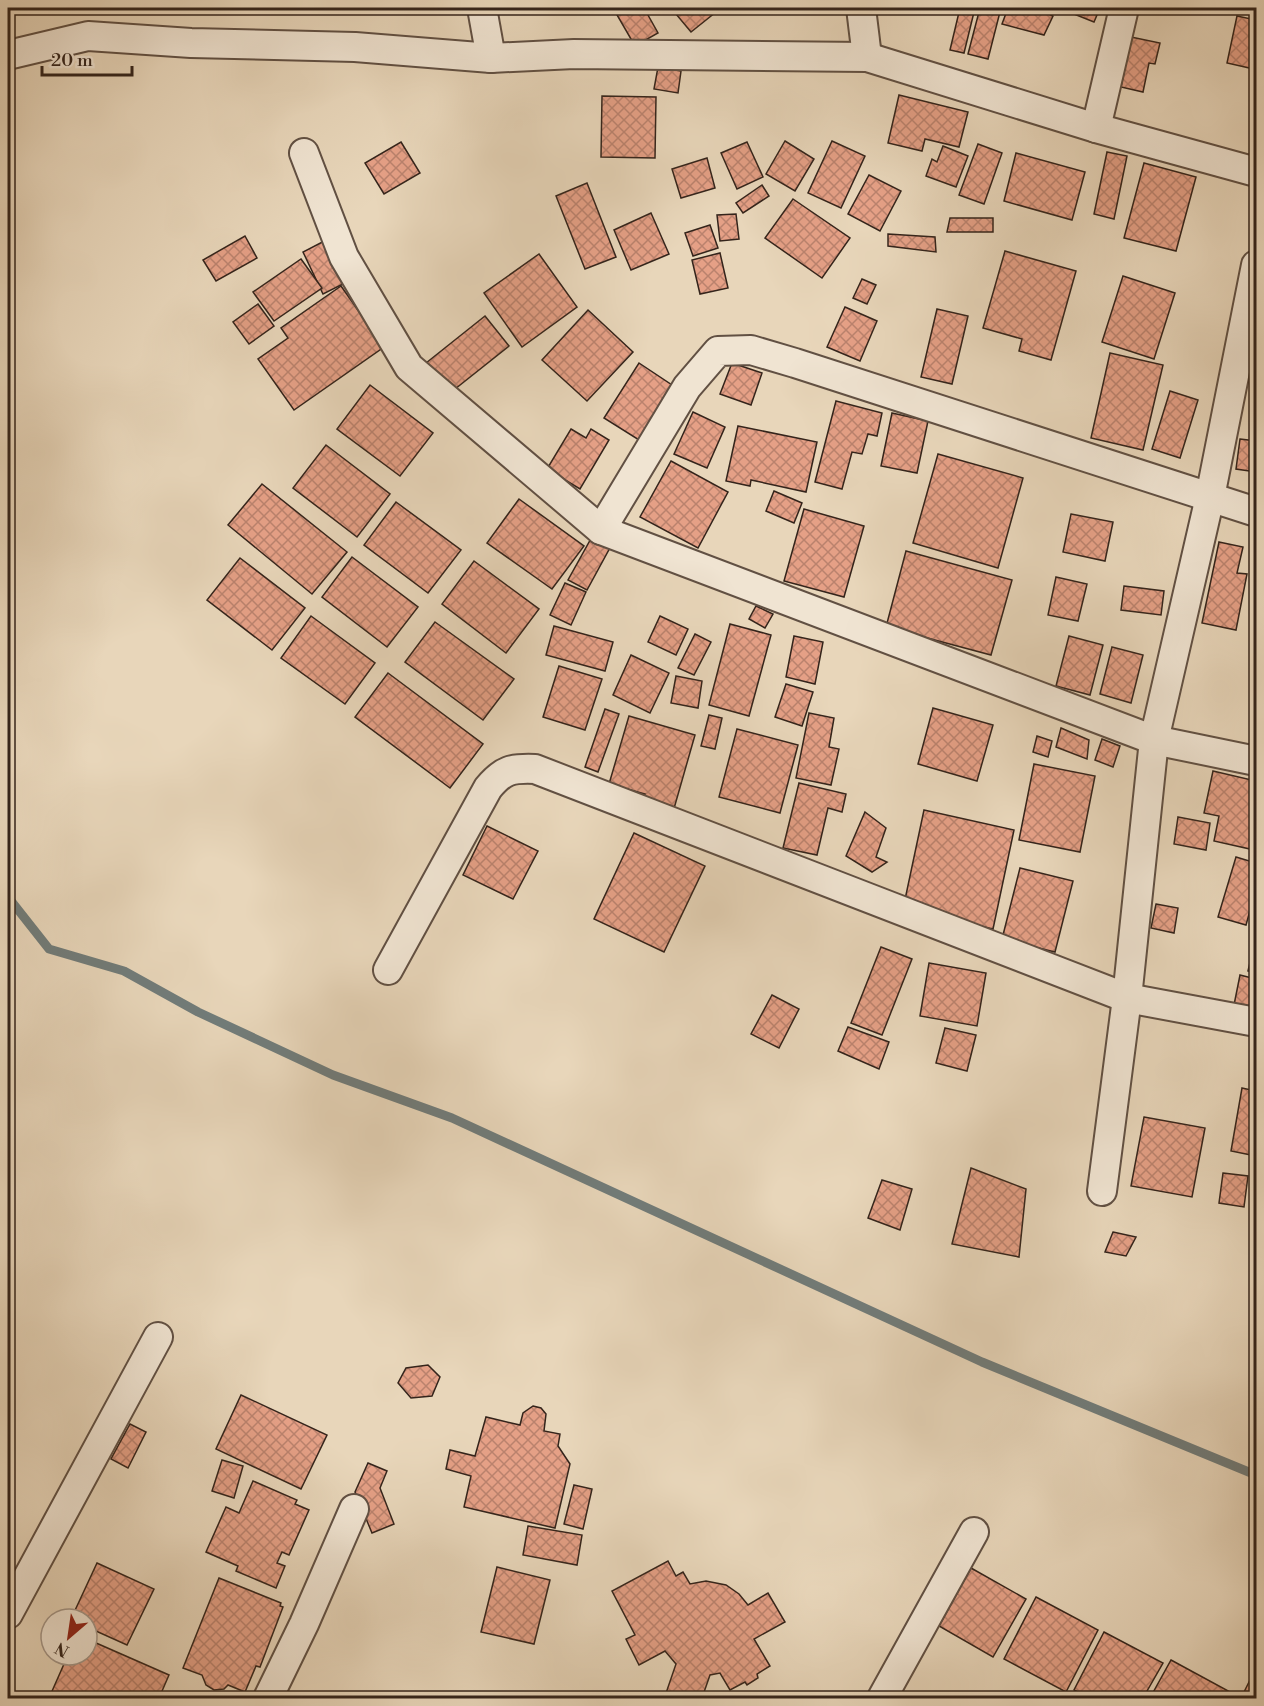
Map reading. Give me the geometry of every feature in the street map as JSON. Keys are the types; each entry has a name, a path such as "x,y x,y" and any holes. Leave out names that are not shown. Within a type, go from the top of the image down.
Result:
{"street":[{"path":"482,8 491,58"},
{"path":"861,8 867,57"},
{"path":"1096,128 1124,8"},
{"path":"8,55 88,36 190,43 355,47 491,58 574,54 867,57 1096,128 1257,171"},
{"path":"304,153 344,257 409,367 601,530 1154,740 1257,761"},
{"path":"1102,1191 1127,998 1154,740 1210,497 1257,265"},
{"path":"601,530 687,387 718,351 751,350 1257,512"},
{"path":"388,970 488,788 498,776 514,768 535,769 1127,998 1257,1022"},
{"path":"8,1614 158,1337"},
{"path":"268,1698 304,1624 354,1509"},
{"path":"882,1698 974,1532"}],"building":[{"path":"613,8 644,8 658,33 635,46"},
{"path":"671,8 721,8 691,32"},
{"path":"960,8 975,8 964,53 950,50"},
{"path":"980,8 1001,8 988,59 968,54"},
{"path":"1008,8 1036,8 1053,16 1044,35 1002,24"},
{"path":"1059,8 1100,8 1094,22"},
{"path":"1237,16 1256,20 1254,69 1227,63"},
{"path":"1131,37 1160,43 1155,64 1149,63 1143,92 1121,87"},
{"path":"658,67 681,71 678,93 654,89"},
{"path":"899,95 968,112 959,147 925,139 922,151 888,143"},
{"path":"602,96 656,97 655,158 601,157"},
{"path":"785,141 814,159 795,191 766,174"},
{"path":"832,141 865,156 841,208 808,193"},
{"path":"401,142 420,173 384,194 365,163"},
{"path":"747,142 763,177 737,189 721,153"},
{"path":"978,144 1002,153 984,204 959,195"},
{"path":"943,146 968,156 956,187 926,176 932,159 937,162"},
{"path":"1107,152 1127,156 1114,219 1094,214"},
{"path":"1016,153 1085,172 1072,220 1004,201"},
{"path":"707,158 715,188 681,198 672,169"},
{"path":"1144,163 1196,177 1176,251 1124,238"},
{"path":"869,175 901,191 880,231 848,214"},
{"path":"587,183 616,257 585,269 556,196"},
{"path":"762,185 769,196 743,213 736,203"},
{"path":"793,199 850,238 822,278 765,238"},
{"path":"651,213 669,254 631,270 614,230"},
{"path":"736,214 739,239 720,241 717,215"},
{"path":"950,218 993,218 993,232 947,232"},
{"path":"710,225 718,248 693,256 685,233"},
{"path":"888,234 935,237 936,252 888,246"},
{"path":"245,236 257,258 216,281 203,260"},
{"path":"330,238 351,280 323,294 303,252"},
{"path":"1005,251 1076,271 1051,360 1019,351 1022,339 983,328"},
{"path":"720,253 728,288 700,294 692,260"},
{"path":"539,254 577,307 522,347 484,293"},
{"path":"301,259 322,288 274,321 253,292"},
{"path":"1123,276 1175,293 1154,359 1102,342"},
{"path":"862,279 876,285 867,304 853,298"},
{"path":"341,286 384,347 294,410 258,359 288,338 281,328"},
{"path":"258,304 274,326 249,344 233,322"},
{"path":"845,307 877,321 860,361 827,347"},
{"path":"937,309 968,316 952,384 921,377"},
{"path":"588,310 633,352 587,401 542,360"},
{"path":"485,316 509,346 450,393 426,363"},
{"path":"1110,353 1163,365 1143,450 1091,438"},
{"path":"639,363 681,391 647,445 604,418"},
{"path":"732,363 762,373 751,405 720,394"},
{"path":"370,385 433,433 400,476 337,429"},
{"path":"1170,391 1198,400 1180,458 1152,449"},
{"path":"836,401 882,413 877,436 868,434 862,454 852,452 842,489 815,482"},
{"path":"693,412 725,427 707,468 674,454"},
{"path":"892,413 928,421 917,473 881,466"},
{"path":"738,426 817,442 806,492 751,480 750,486 726,481"},
{"path":"571,429 586,438 591,429 609,440 580,489 547,469"},
{"path":"1240,439 1256,441 1256,472 1236,469"},
{"path":"326,445 390,494 357,537 293,488"},
{"path":"938,454 1023,478 998,568 913,543"},
{"path":"671,461 728,492 698,548 640,517"},
{"path":"262,484 347,552 312,594 228,525"},
{"path":"774,491 802,503 794,523 766,511"},
{"path":"519,499 584,546 552,589 487,543"},
{"path":"396,502 461,550 428,593 364,545"},
{"path":"804,509 864,526 844,597 784,581"},
{"path":"1071,514 1113,522 1105,561 1063,552"},
{"path":"593,535 612,544 587,590 568,580"},
{"path":"1219,542 1243,547 1237,573 1247,574 1236,630 1202,623"},
{"path":"906,551 1012,580 991,655 886,627"},
{"path":"352,557 418,607 387,647 322,597"},
{"path":"240,558 305,608 272,650 207,600"},
{"path":"474,561 539,609 506,653 442,604"},
{"path":"1056,577 1087,584 1078,621 1048,615"},
{"path":"565,583 586,592 571,625 550,615"},
{"path":"1124,586 1164,591 1161,615 1121,610"},
{"path":"756,606 773,614 765,628 749,619"},
{"path":"311,616 375,663 345,704 281,658"},
{"path":"660,616 688,629 676,655 648,642"},
{"path":"435,622 514,679 483,720 405,662"},
{"path":"730,624 771,635 749,716 709,705"},
{"path":"554,626 613,642 605,671 546,655"},
{"path":"695,634 711,642 694,675 678,668"},
{"path":"794,636 823,642 815,684 786,677"},
{"path":"1069,636 1103,645 1090,695 1056,686"},
{"path":"1112,647 1143,655 1131,703 1100,694"},
{"path":"631,655 669,673 650,713 613,695"},
{"path":"559,666 602,679 585,730 543,717"},
{"path":"388,673 483,744 450,788 355,717"},
{"path":"676,676 702,681 698,708 671,703"},
{"path":"786,684 813,692 802,726 775,717"},
{"path":"933,708 993,725 977,781 918,764"},
{"path":"605,709 619,714 598,772 585,767"},
{"path":"809,713 834,718 829,747 839,749 831,785 796,778"},
{"path":"709,715 722,718 715,749 701,746"},
{"path":"629,716 695,735 673,812 642,803 645,794 609,784"},
{"path":"1061,728 1089,740 1087,759 1056,747"},
{"path":"737,729 798,745 780,813 719,797"},
{"path":"1037,736 1052,741 1048,757 1033,752"},
{"path":"1102,739 1120,746 1113,767 1095,760"},
{"path":"1034,764 1095,776 1080,852 1019,840"},
{"path":"1213,771 1256,781 1256,822 1250,849 1214,841 1219,816 1204,813"},
{"path":"799,783 846,794 842,812 828,808 817,855 783,848"},
{"path":"924,810 1014,830 993,929 903,909"},
{"path":"865,812 886,828 876,857 887,862 872,872 846,856"},
{"path":"1178,817 1210,823 1206,850 1174,844"},
{"path":"487,826 538,851 513,899 463,875"},
{"path":"634,833 705,866 664,952 594,919"},
{"path":"1236,857 1256,863 1256,889 1246,925 1218,917"},
{"path":"1020,868 1073,881 1055,952 1002,939"},
{"path":"1156,904 1178,908 1174,933 1151,928"},
{"path":"1256,937 1256,973 1248,971"},
{"path":"881,947 912,959 882,1035 851,1023"},
{"path":"929,963 986,973 977,1026 920,1016"},
{"path":"1240,975 1256,979 1251,1014 1233,1010"},
{"path":"772,995 799,1009 779,1048 751,1034"},
{"path":"848,1027 889,1042 879,1069 838,1051"},
{"path":"945,1028 976,1035 967,1071 936,1063"},
{"path":"1242,1088 1256,1091 1256,1156 1231,1151"},
{"path":"1144,1117 1205,1128 1192,1197 1131,1186"},
{"path":"971,1168 1026,1189 1019,1257 952,1244"},
{"path":"1223,1173 1248,1176 1244,1207 1219,1203"},
{"path":"882,1180 912,1189 900,1230 868,1218"},
{"path":"1113,1232 1136,1237 1126,1256 1105,1252"},
{"path":"428,1365 440,1377 432,1396 411,1398 398,1383 406,1368"},
{"path":"241,1395 327,1435 301,1489 216,1449"},
{"path":"533,1406 541,1408 546,1414 544,1431 560,1434 558,1446 570,1464 555,1528 464,1507 471,1476 446,1469 450,1450 475,1456 486,1417 520,1425 523,1413"},
{"path":"130,1424 146,1432 128,1468 111,1459"},
{"path":"222,1460 243,1466 234,1498 212,1491"},
{"path":"368,1463 387,1471 380,1488 394,1524 372,1533 355,1492"},
{"path":"253,1481 297,1500 295,1504 309,1510 289,1555 282,1552 277,1563 285,1566 276,1588 236,1571 238,1566 206,1552 226,1507 239,1513"},
{"path":"574,1485 592,1489 583,1529 564,1524"},
{"path":"528,1526 582,1535 577,1565 523,1555"},
{"path":"668,1561 676,1576 683,1572 690,1584 706,1581 726,1585 739,1594 748,1605 768,1593 785,1622 754,1639 770,1666 757,1674 758,1678 747,1685 745,1682 730,1690 720,1673 710,1675 702,1698 667,1698 665,1696 676,1664 665,1651 639,1665 626,1639 635,1635 612,1591"},
{"path":"97,1563 154,1589 127,1645 99,1632 99,1607 77,1607"},
{"path":"497,1567 550,1580 534,1644 481,1632"},
{"path":"971,1568 1026,1599 993,1657 939,1626"},
{"path":"219,1578 281,1603 280,1606 283,1607 260,1667 256,1666 245,1692 228,1685 224,1689 214,1690 206,1685 202,1675 183,1668"},
{"path":"1036,1597 1098,1630 1066,1692 1004,1659"},
{"path":"1104,1632 1163,1663 1143,1698 1090,1698 1074,1690"},
{"path":"99,1644 169,1675 159,1698 49,1698 63,1667 99,1667"},
{"path":"1171,1660 1232,1693 1229,1698 1150,1698"},
{"path":"1251,1678 1256,1681 1256,1698 1241,1698"}],"waterway":[{"path":"8,897 49,949 124,971 198,1012 333,1075 452,1118 982,1362 1256,1475"}]}
